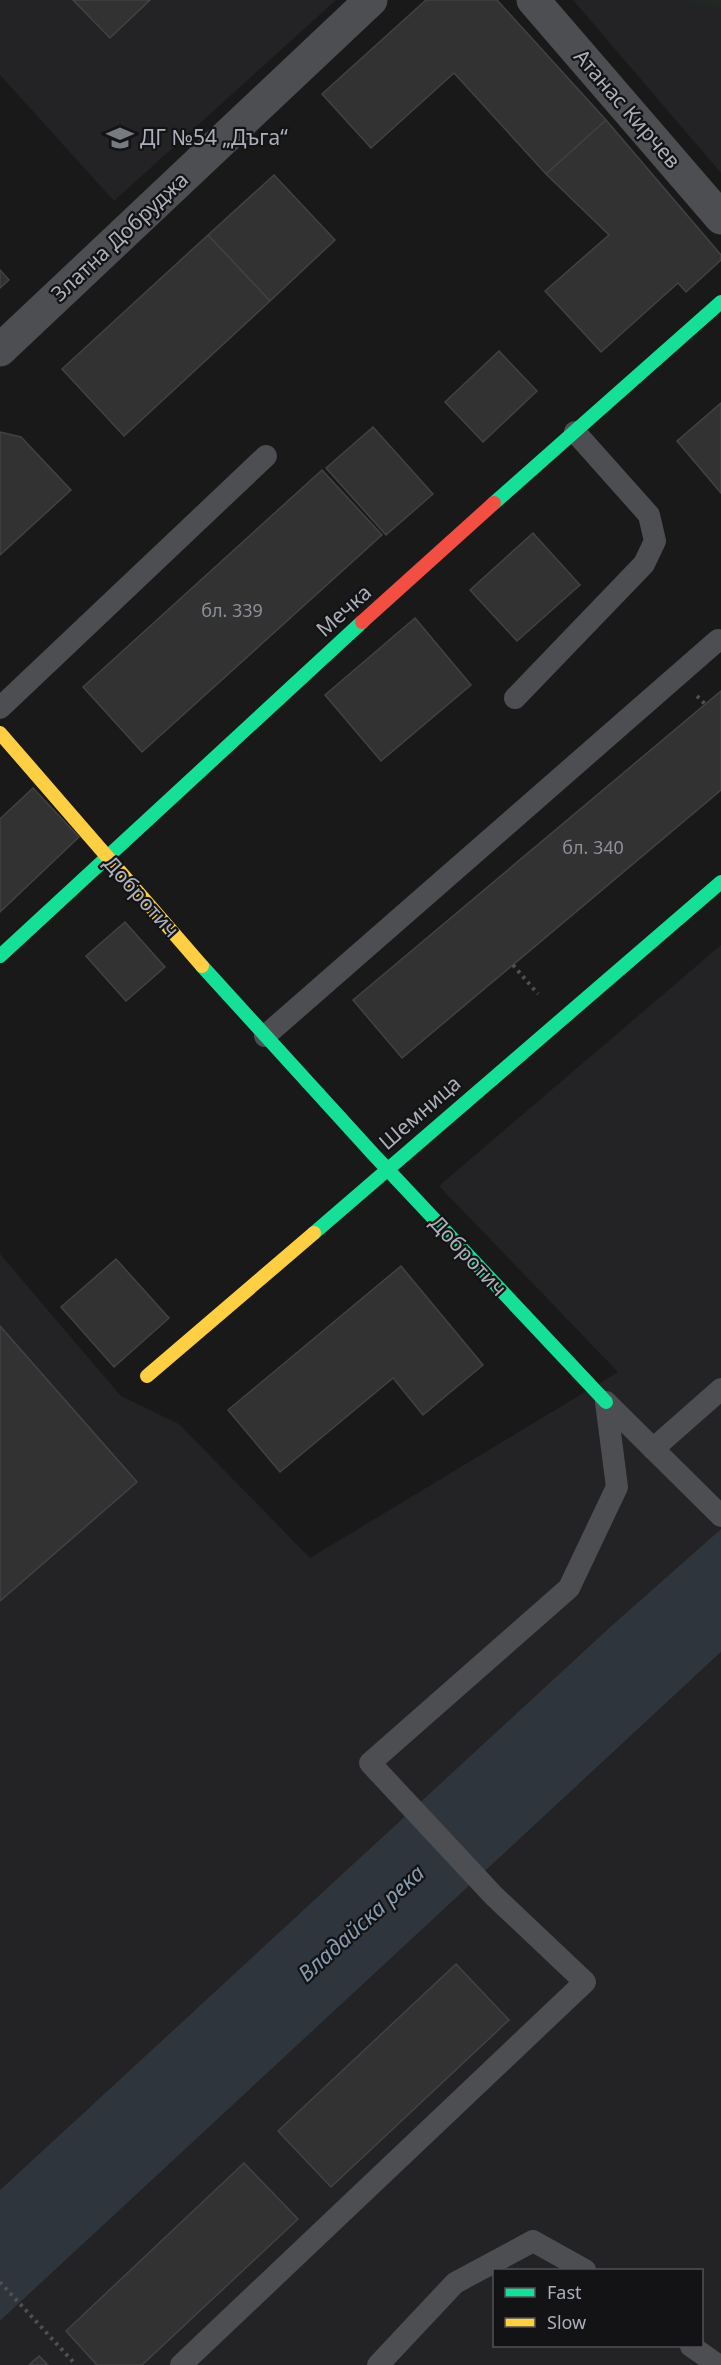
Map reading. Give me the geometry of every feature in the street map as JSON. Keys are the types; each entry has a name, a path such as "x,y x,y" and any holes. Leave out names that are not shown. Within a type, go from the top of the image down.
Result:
{"street":[{"name":"Златна Добруджа","path":"0,350 371,0"},
{"name":"Атанас Кирчев","path":"533,0 721,218"},
{"name":"Мечка","path":"0,956 428,562 721,302"},
{"name":"Добротич","path":"0,733 105,858 265,1036 387,1170 606,1402"},
{"name":"Шемница","path":"147,1376 721,882"}],"lane":[{"path":"515,698 644,564 655,541 649,515 575,432"},
{"path":"0,708 266,456"},
{"path":"265,1036 717,640"},
{"path":"653,1449 721,1389"},
{"path":"606,1402 718,1513"},
{"path":"181,2365 585,1982 494,1896 370,1763 569,1588 617,1487 606,1402"},
{"path":"378,2365 455,2283 533,2241 582,2269"},
{"path":"692,2347 718,2365"}],"path":[{"path":"0,2282 76,2365"}],"shaded area":[{"name":"ДГ №54 „Дъга“","path":"0,0 336,0 114,201 0,75"},
{"path":"573,0 721,0 721,173"},
{"path":"685,0 721,0 721,8"},
{"path":"721,945 721,1529 610,1627 0,2190 0,1254 121,1396 179,1424 310,1558 618,1372 439,1186"},
{"path":"721,1652 721,2365 0,2365 0,2321"}],"water":[{"name":"Владайска река","path":"721,1529 721,1652 0,2321 0,2190 610,1627"}],"building":[{"path":"73,0 150,0 110,38"},
{"path":"426,0 497,0 606,120 546,174 454,73 371,148 322,94"},
{"path":"606,120 721,255 721,260 686,292 678,283 601,352 545,291 609,235 546,174"},
{"path":"274,175 335,240 270,301 208,235"},
{"path":"208,235 270,301 124,436 62,369"},
{"path":"0,270 9,280 0,288"},
{"path":"499,351 537,391 483,442 445,402"},
{"path":"721,403 721,493 677,441"},
{"path":"373,427 433,494 386,535 326,468"},
{"path":"0,432 21,437 71,490 0,555"},
{"path":"322,470 382,535 142,752 83,687"},
{"path":"533,533 580,585 517,641 470,590"},
{"path":"415,618 471,685 381,761 325,695"},
{"path":"721,691 721,790 402,1058 353,1000"},
{"path":"33,788 79,837 0,912 0,819"},
{"path":"125,922 165,967 126,1001 86,956"},
{"path":"116,1259 169,1318 114,1367 61,1307"},
{"path":"401,1266 483,1365 423,1415 393,1378 280,1472 228,1410"},
{"path":"0,1326 137,1482 0,1601"},
{"path":"456,1964 509,2020 331,2187 278,2131"},
{"path":"244,2163 298,2219 142,2365 97,2365 66,2331"},
{"path":"39,2356 48,2365 29,2365"}],"traffic: fast":[{"path":"494,503 721,302"},
{"path":"0,956 362,622"},
{"path":"314,1233 721,882"},
{"path":"202,966 374,1155 606,1402"}],"traffic: slow":[{"path":"0,733 202,966"},
{"path":"147,1376 314,1233"}],"traffic: jam":[{"path":"362,622 494,503"}],"place":[{"name":"ДГ №54 „Дъга“","path":"120,138"}]}
